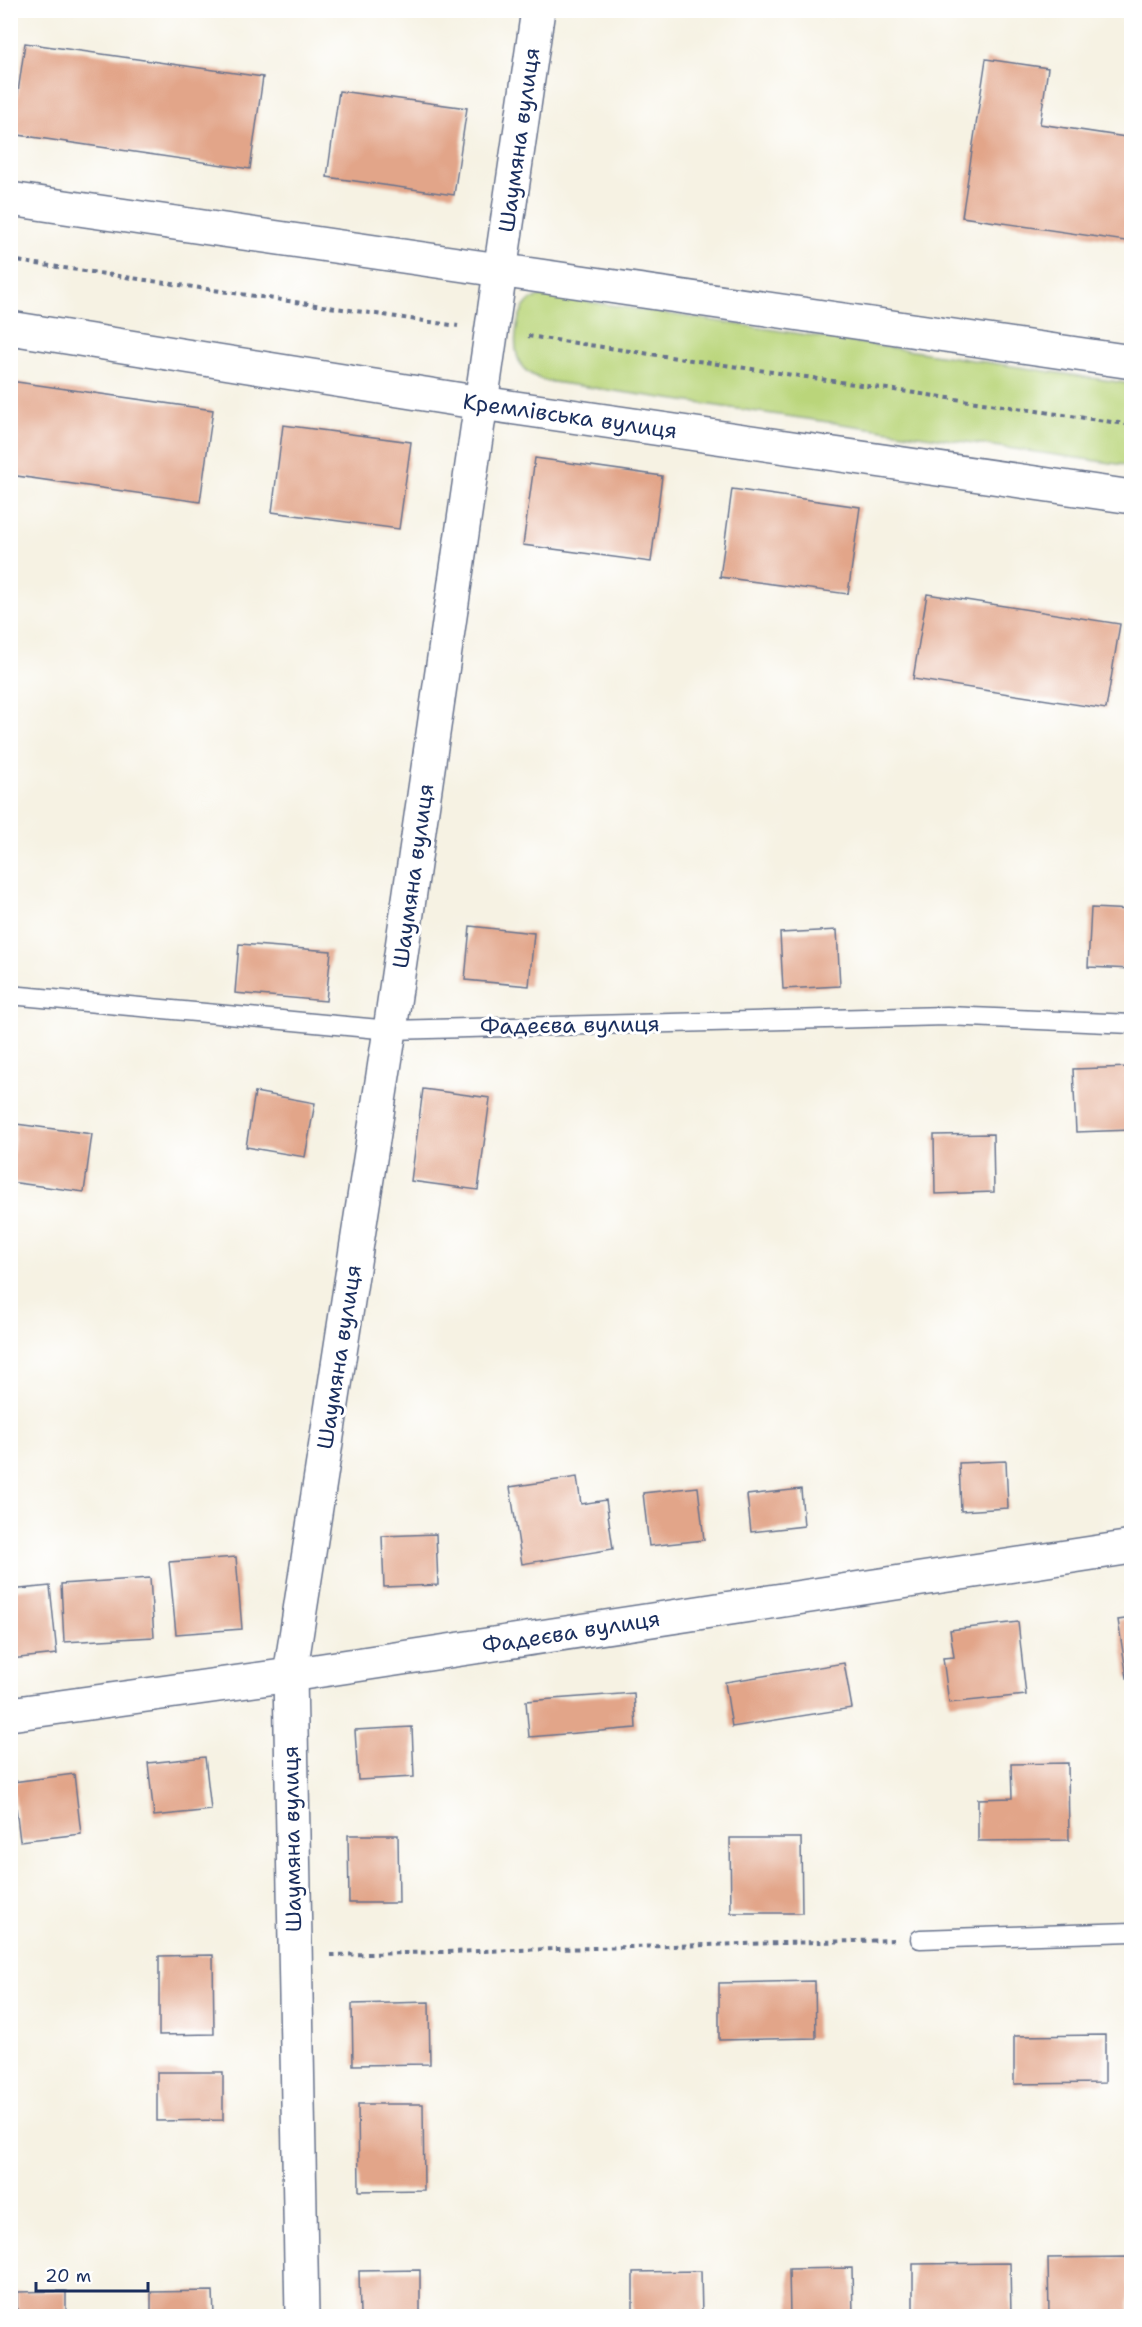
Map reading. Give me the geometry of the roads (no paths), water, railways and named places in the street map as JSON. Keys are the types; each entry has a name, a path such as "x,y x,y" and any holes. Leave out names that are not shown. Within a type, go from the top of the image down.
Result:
{"street":[{"name":"Шаумяна вулиця","path":"302,2316 290,1675 390,1030 538,10"},
{"path":"10,199 1131,362"},
{"name":"Кремлівська вулиця","path":"10,328 481,403 1131,497"},
{"name":"Фадеєва вулиця","path":"10,1714 290,1675 1131,1547"}],"lane":[{"name":"Фадеєва вулиця","path":"10,995 390,1030 947,1016 1131,1024"},
{"path":"920,1939 1131,1932"}]}
